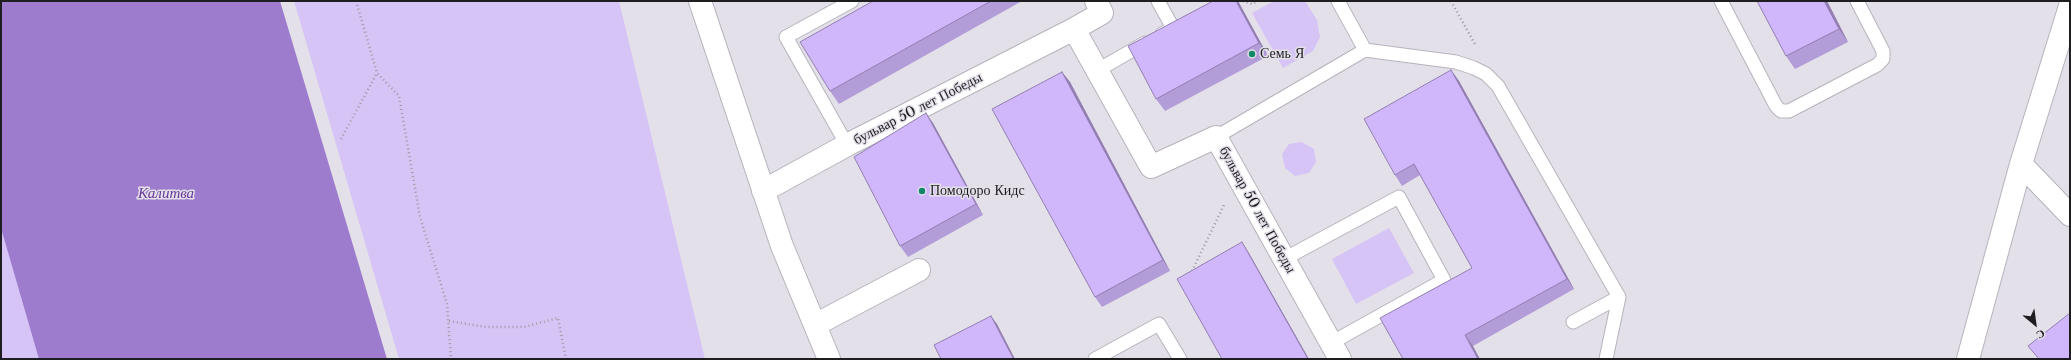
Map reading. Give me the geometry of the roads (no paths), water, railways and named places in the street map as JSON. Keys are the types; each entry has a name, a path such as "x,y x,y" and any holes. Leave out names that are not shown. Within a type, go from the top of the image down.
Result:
{"street":[{"path":"700,1 782,246 830,359"},
{"path":"1968,359 2021,164 2070,6"},
{"name":"бульвар 50 лет Победы","path":"763,191 847,145 1074,29 1099,7"},
{"name":"бульвар 50 лет Победы","path":"1074,29 1151,167 1216,136 1336,351"},
{"path":"2021,164 2070,215"},
{"path":"815,325 919,270"}],"lane":[{"path":"847,145 786,37 852,1"},
{"path":"1098,70 1173,28 1158,1"},
{"path":"1338,1 1365,50"},
{"path":"1721,1 1776,106 1781,111 1789,111 1877,64 1883,59 1883,51 1857,1"},
{"path":"1216,136 1365,50 1456,62 1486,74 1498,86 1619,297 1606,359"},
{"path":"1284,259 1400,197 1444,280 1336,351"},
{"path":"1573,322 1619,297"},
{"path":"1095,359 1159,324 1180,359"}],"water":[{"name":"Калитва","path":"1,1 280,1 387,359 39,359 1,228"}],"place":[{"name":"Семь Я","path":"1252,54"},
{"name":"Помодоро Кидс","path":"922,191"}]}
